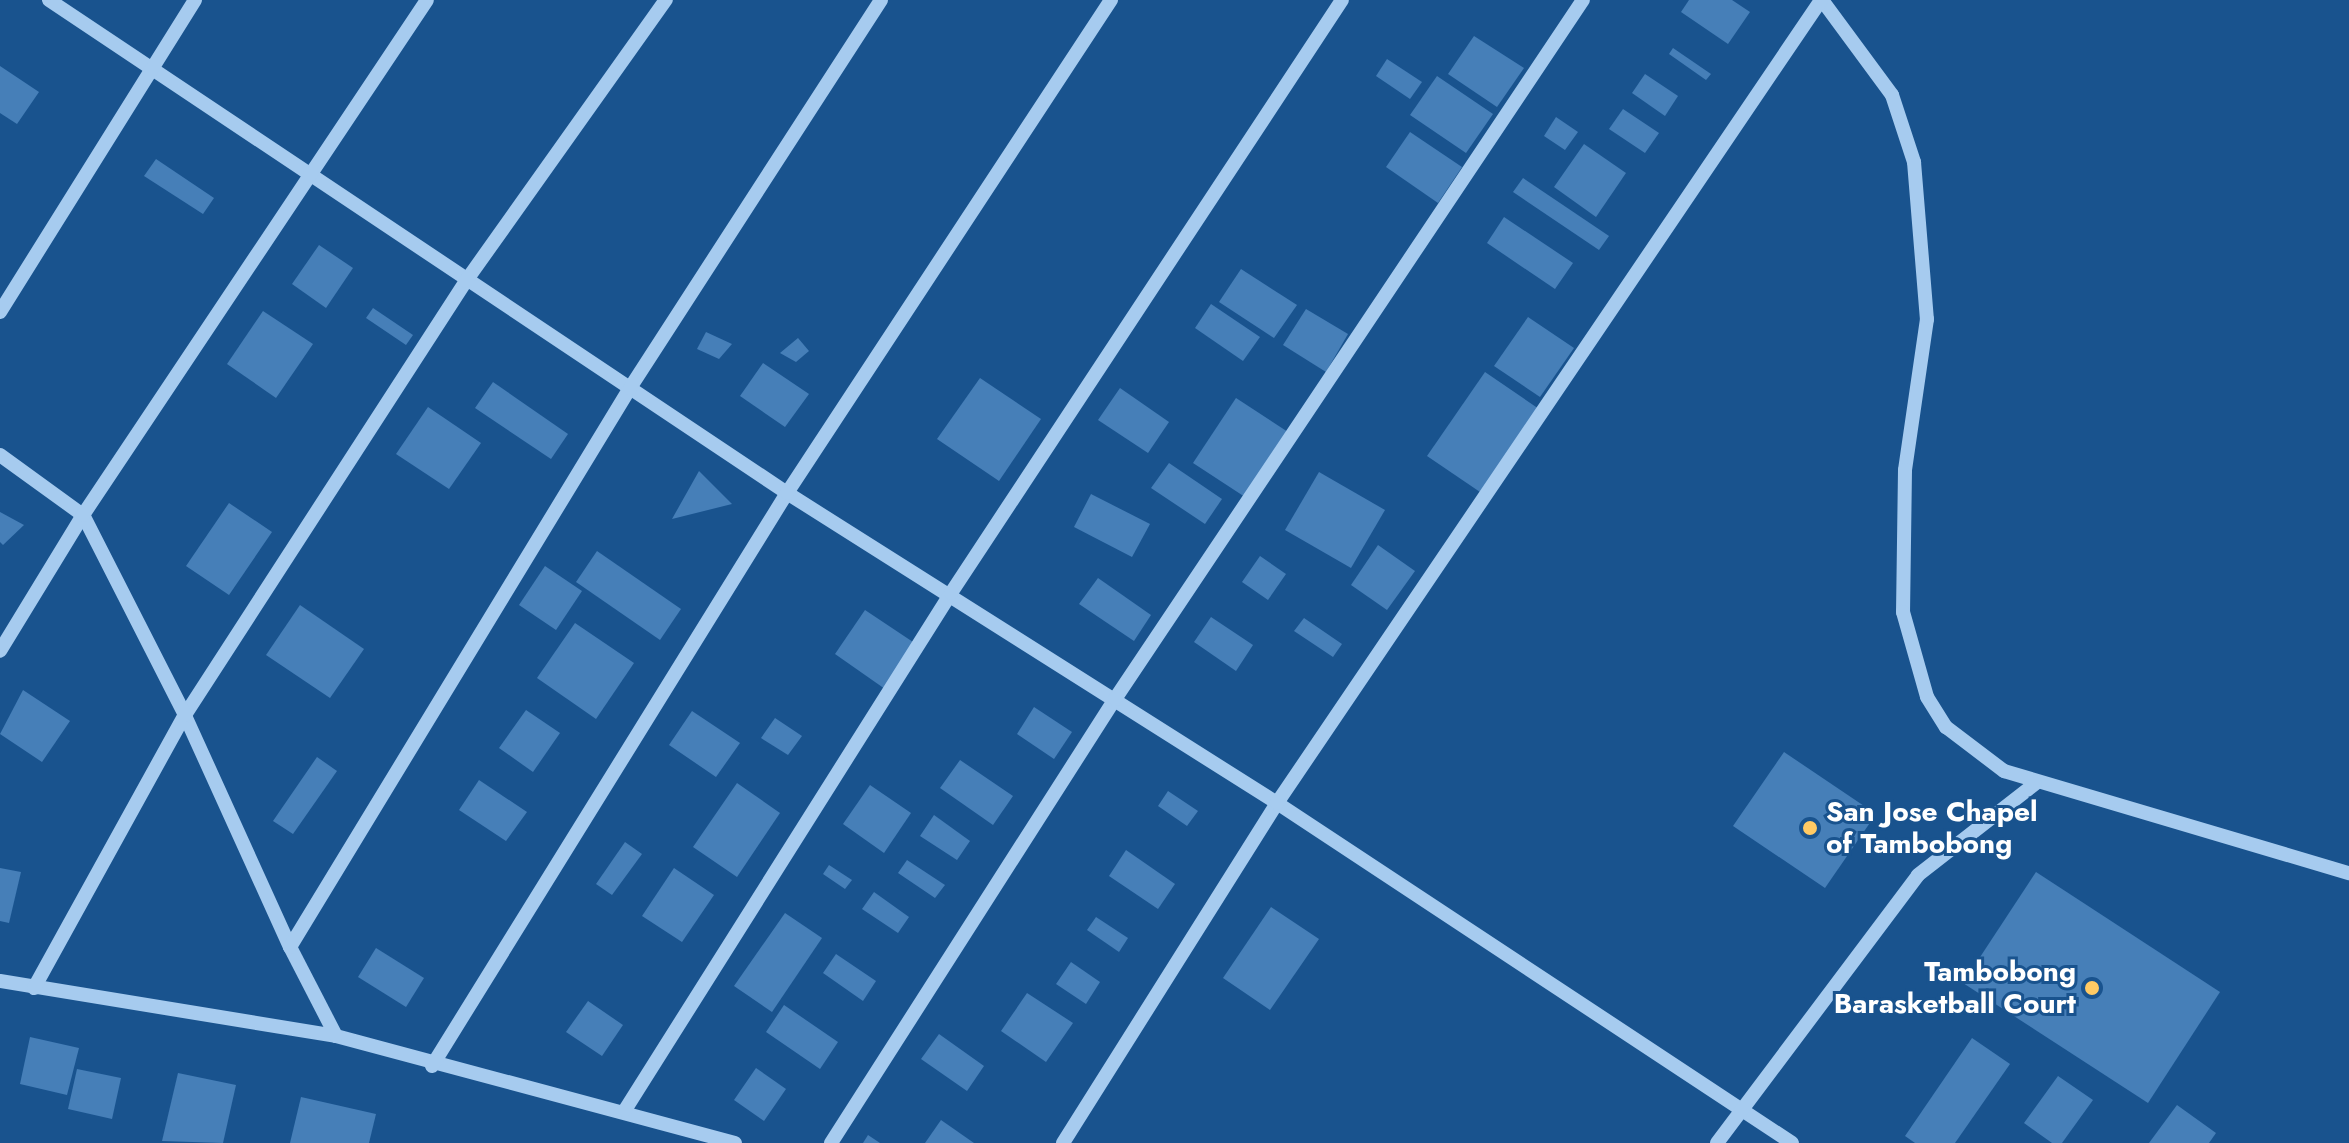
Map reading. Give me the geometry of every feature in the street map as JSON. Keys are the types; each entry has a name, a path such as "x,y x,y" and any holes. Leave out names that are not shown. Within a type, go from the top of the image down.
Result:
{"street":[{"path":"49,0 787,493 951,593 1277,803 1792,1143"},
{"path":"0,312 148,69 195,0"},
{"path":"0,651 83,515 309,172 427,0"},
{"path":"34,988 185,715 466,281 666,0"},
{"path":"290,947 630,388 881,0"},
{"path":"432,1066 787,493 1111,0"},
{"path":"625,1110 951,593 1342,0"},
{"path":"831,1143 1115,699 1583,0"},
{"path":"1063,1143 1277,803 1821,0 1892,95 1917,189 1927,319 1902,533 1903,612 1915,663 1946,727 1971,751 2035,784 2349,873"},
{"path":"0,455 83,515 185,715 290,947 336,1036"},
{"path":"1717,1143 1918,875 2035,784"},
{"path":"0,981 336,1036 432,1066 625,1110 735,1143"}],"building":[{"path":"1689,0 1732,0 1750,12 1728,44 1681,12"},
{"path":"1474,36 1524,68 1497,107 1448,74"},
{"path":"1673,48 1711,74 1706,80 1669,54"},
{"path":"1387,59 1422,82 1410,99 1376,76"},
{"path":"0,66 39,92 17,124 0,113"},
{"path":"1645,74 1678,96 1665,116 1632,93"},
{"path":"1437,76 1493,114 1466,153 1410,115"},
{"path":"1623,109 1659,133 1645,153 1609,129"},
{"path":"1556,117 1578,132 1565,150 1544,136"},
{"path":"1410,132 1462,167 1438,203 1386,167"},
{"path":"1584,144 1626,173 1596,217 1554,187"},
{"path":"156,159 214,198 203,214 144,176"},
{"path":"1523,178 1609,236 1599,250 1513,192"},
{"path":"1504,217 1573,263 1555,289 1487,243"},
{"path":"319,245 353,268 326,308 292,284"},
{"path":"1241,269 1297,305 1274,338 1219,302"},
{"path":"1211,304 1260,337 1243,361 1195,328"},
{"path":"373,308 413,335 406,345 366,318"},
{"path":"1306,309 1348,334 1326,372 1283,345"},
{"path":"263,311 313,344 276,398 227,364"},
{"path":"1528,317 1574,348 1540,397 1494,366"},
{"path":"706,332 732,344 719,359 697,349"},
{"path":"798,338 809,351 796,362 780,353"},
{"path":"763,363 809,394 785,427 740,396"},
{"path":"1485,372 1539,409 1480,492 1427,456"},
{"path":"980,378 1041,419 999,481 937,439"},
{"path":"493,382 568,434 551,459 475,408"},
{"path":"1120,388 1169,422 1148,453 1098,420"},
{"path":"1236,398 1288,432 1245,497 1193,463"},
{"path":"428,407 481,443 449,489 396,454"},
{"path":"1169,463 1222,499 1205,524 1151,488"},
{"path":"699,471 732,504 672,519"},
{"path":"1319,472 1385,510 1351,568 1285,530"},
{"path":"1091,494 1150,524 1132,557 1074,527"},
{"path":"229,503 272,532 229,595 186,566"},
{"path":"0,512 24,525 3,545 0,542"},
{"path":"1378,545 1415,571 1387,610 1351,585"},
{"path":"597,551 681,609 660,640 576,582"},
{"path":"1260,556 1286,574 1268,600 1242,582"},
{"path":"545,566 582,591 556,630 519,605"},
{"path":"1098,578 1151,615 1134,641 1079,604"},
{"path":"300,605 364,649 330,698 266,655"},
{"path":"865,610 916,644 885,689 835,654"},
{"path":"1211,617 1253,645 1236,671 1194,642"},
{"path":"1304,618 1342,644 1333,657 1294,631"},
{"path":"575,623 634,663 596,719 537,678"},
{"path":"23,690 70,721 42,762 0,734"},
{"path":"1034,707 1072,732 1054,759 1017,734"},
{"path":"526,710 560,733 533,772 499,748"},
{"path":"692,711 740,743 716,777 669,745"},
{"path":"775,718 802,736 788,755 761,738"},
{"path":"1784,752 1876,814 1825,888 1733,826"},
{"path":"317,757 337,771 293,834 273,821"},
{"path":"960,760 1013,796 993,825 940,788"},
{"path":"479,780 527,812 506,841 459,810"},
{"path":"737,783 780,813 737,877 693,847"},
{"path":"870,785 911,813 884,853 843,824"},
{"path":"1168,791 1198,811 1187,826 1158,806"},
{"path":"934,815 970,841 957,860 920,836"},
{"path":"625,842 642,854 612,895 596,884"},
{"path":"1126,850 1175,884 1158,909 1109,876"},
{"path":"907,860 945,885 935,898 898,873"},
{"path":"829,865 852,880 845,889 823,874"},
{"path":"0,868 21,872 9,923 0,921"},
{"path":"674,868 714,895 682,942 642,916"},
{"name":"Tambobong Barasketball Court","path":"2036,872 2220,992 2148,1103 1963,983"},
{"path":"874,892 909,917 898,933 862,909"},
{"path":"1271,907 1319,939 1270,1010 1223,978"},
{"path":"785,913 822,938 772,1012 734,986"},
{"path":"1096,917 1128,938 1119,952 1087,930"},
{"path":"376,948 424,978 406,1007 358,977"},
{"path":"836,954 876,981 863,1001 823,973"},
{"path":"1071,962 1100,982 1086,1004 1056,984"},
{"path":"1027,993 1073,1023 1046,1062 1001,1031"},
{"path":"588,1001 623,1025 602,1056 566,1032"},
{"path":"784,1005 838,1042 820,1069 766,1032"},
{"path":"939,1034 984,1066 967,1091 921,1059"},
{"path":"30,1037 79,1048 67,1095 20,1084"},
{"path":"1972,1038 2010,1064 1955,1143 1915,1143 1905,1136"},
{"path":"756,1068 786,1089 764,1121 734,1100"},
{"path":"77,1069 121,1078 112,1119 68,1109"},
{"path":"178,1073 236,1085 223,1143 162,1141"},
{"path":"2058,1076 2093,1100 2062,1143 2052,1143 2024,1123"},
{"path":"301,1097 376,1114 369,1143 290,1143"},
{"path":"2177,1105 2216,1133 2209,1143 2149,1143"},
{"path":"941,1120 974,1143 925,1143"},
{"path":"868,1135 880,1143 863,1143"}],"place":[{"name":"San Jose Chapel of Tambobong","path":"1810,828"},
{"name":"Tambobong Barasketball Court","path":"2092,988"}]}
